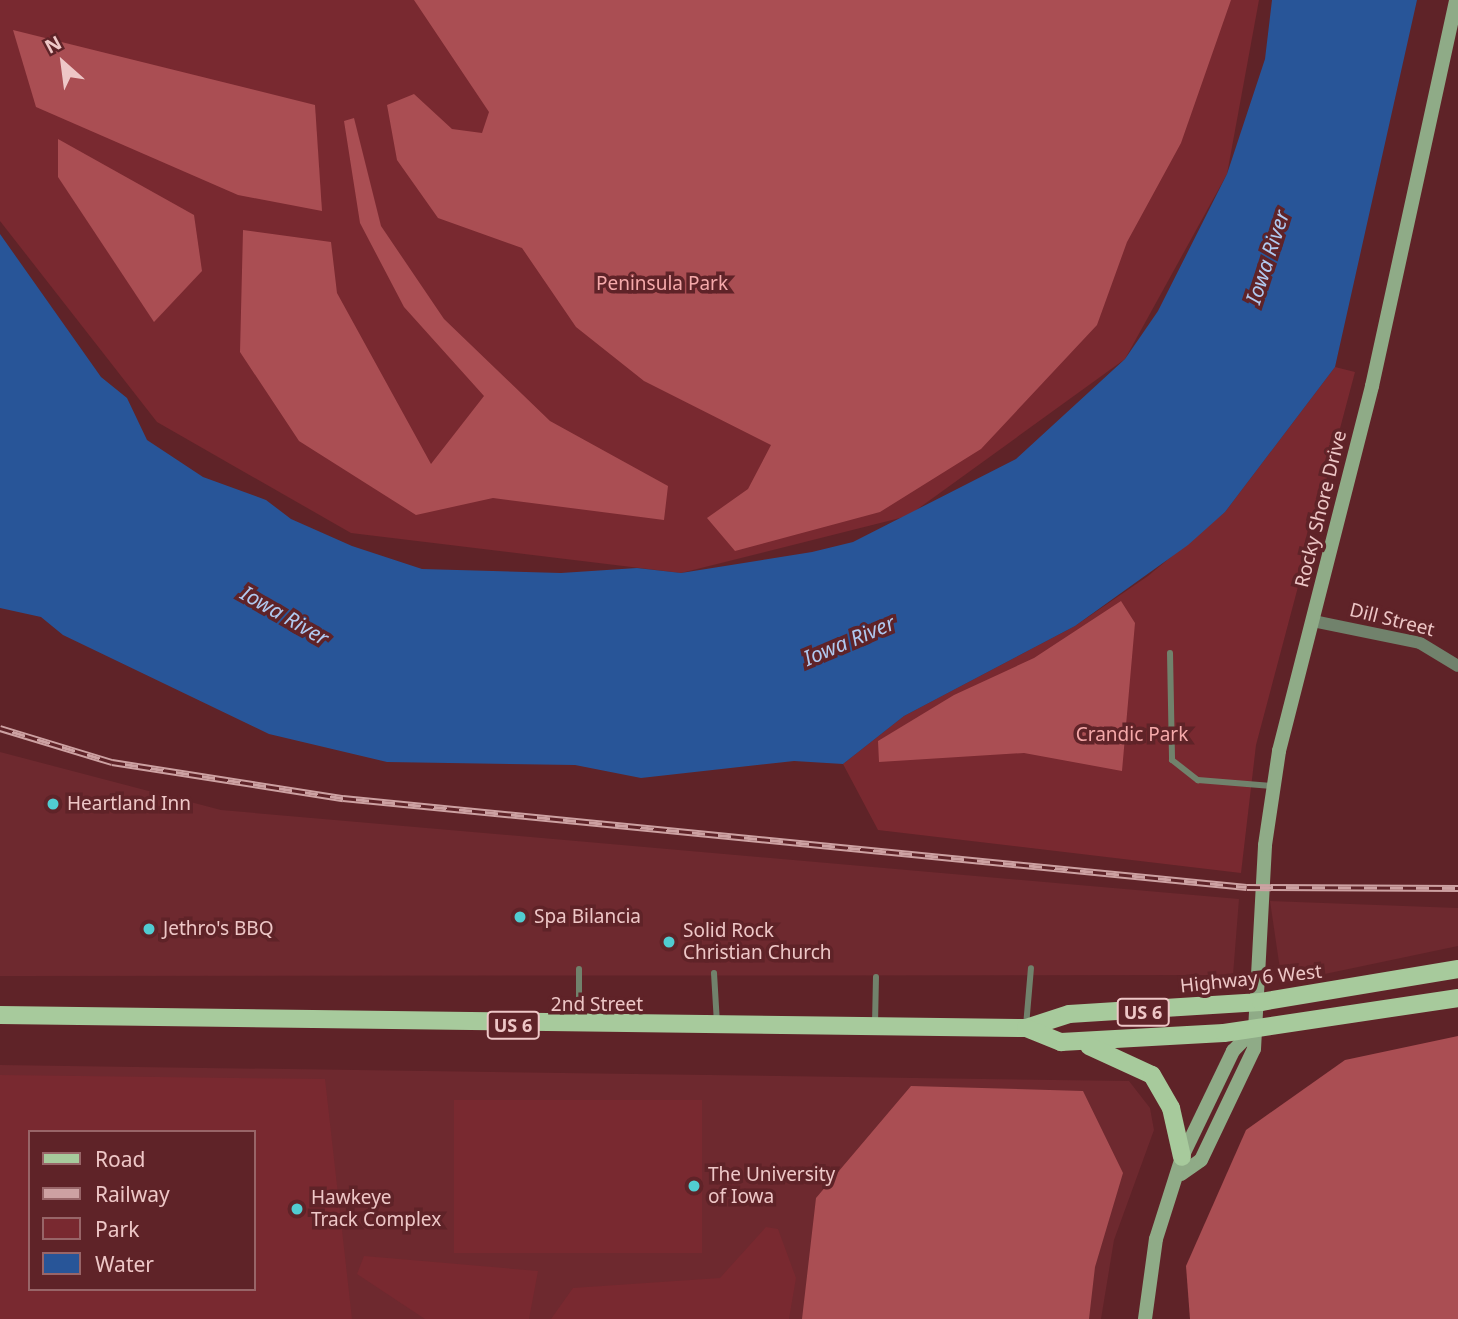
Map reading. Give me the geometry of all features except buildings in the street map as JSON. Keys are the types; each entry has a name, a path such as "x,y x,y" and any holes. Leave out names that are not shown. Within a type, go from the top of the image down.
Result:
{"main road":[{"name":"Highway 6 West","path":"1026,1028 1069,1014 1261,1002 1458,969"},
{"name":"US 6","path":"1026,1028 1075,1042 1253,1030 1458,998"},
{"name":"2nd Street","path":"0,1015 580,1026 1026,1028"},
{"path":"1075,1042 1152,1074 1171,1108 1182,1165"}],"street":[{"name":"Rocky Shore Drive","path":"1253,1030 1261,1002 1272,786 1372,386 1456,0"},
{"name":"Dill Street","path":"1313,621 1420,643 1458,666"},
{"path":"1145,1319 1156,1239 1182,1165 1233,1051 1253,1030"}],"lane":[{"path":"1170,653 1172,760 1198,780 1272,786"},
{"path":"1026,1028 1031,968"},
{"path":"579,969 580,1026"},
{"path":"714,973 718,1027"},
{"path":"875,1028 876,977"}],"shaded area":[{"path":"0,752 221,810 1239,899 1233,975 0,976"},
{"path":"1270,901 1458,908 1458,946 1282,983"},
{"name":"The University of Iowa","path":"0,1065 1129,1081 1150,1108 1154,1130 1114,1240 1101,1319 0,1319"}],"green space":[{"name":"Peninsula Park","path":"0,0 1259,0 1227,174 1125,359 908,516 681,573 351,533 157,422 0,221"},
{"path":"414,0 1231,0 1181,143 1127,242 1097,325 981,449 880,512 735,551 707,518 748,489 771,445 644,381 576,327 522,248 438,218 397,160 387,105 414,94 452,129 482,133 489,112"},
{"path":"13,30 315,105 322,211 238,195 36,107"},
{"path":"354,118 381,226 444,319 550,421 668,486 664,520 493,498 416,515 299,441 240,352 243,230 331,242 337,293 431,464 484,396 404,307 360,223 344,121"},
{"path":"58,139 194,215 202,271 154,322 58,177"},
{"name":"Crandic Park","path":"1335,367 1355,372 1256,745 1241,873 878,830 843,764 904,716 1075,626 1148,576 1225,512"},
{"path":"1121,601 1135,623 1122,771 1024,753 879,762 878,741 954,695 1034,658"},
{"path":"1458,1036 1458,1319 1190,1319 1186,1266 1246,1130 1345,1060"},
{"name":"Hawkeye Track Complex","path":"0,1075 325,1079 352,1319 0,1319"},
{"path":"911,1086 1083,1091 1123,1173 1095,1267 1089,1319 802,1319 816,1198"},
{"path":"454,1100 702,1100 702,1253 454,1253"},
{"path":"766,1227 778,1229 796,1278 789,1319 551,1319 573,1288 720,1278"},
{"path":"364,1256 538,1271 529,1319 425,1319 357,1274"}],"water":[{"name":"Iowa River","path":"1272,0 1417,0 1335,367 1225,512 1188,545 1075,626 904,716 843,764 794,761 641,778 575,765 387,762 269,734 63,635 41,617 0,608 0,234 101,377 127,398 147,440 203,477 266,500 291,519 352,546 422,569 561,573 637,568 681,573 812,552 853,542 1016,459 1125,359 1158,311 1227,174 1265,59"}],"railway":[{"path":"0,728 112,762 343,798 1247,887 1458,888"}],"place":[{"name":"Heartland Inn","path":"53,804"},
{"name":"Spa Bilancia","path":"520,917"},
{"name":"Jethro's BBQ","path":"149,929"},
{"name":"Solid Rock Christian Church","path":"669,942"},
{"name":"The University of Iowa","path":"694,1186"},
{"name":"Hawkeye Track Complex","path":"297,1209"}]}
